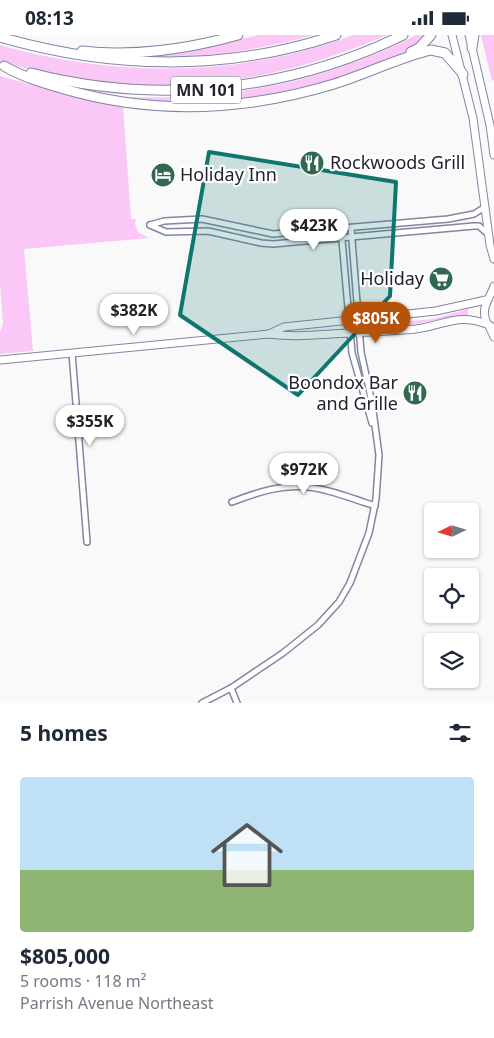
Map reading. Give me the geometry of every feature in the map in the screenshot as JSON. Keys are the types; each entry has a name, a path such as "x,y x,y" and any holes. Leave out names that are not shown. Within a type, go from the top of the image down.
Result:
{"highway":[{"path":"0,37 92,52 126,53 175,47 238,35"},
{"name":"MN 101","path":"0,37 76,56 115,61 161,63 206,61 276,52 336,35"},
{"name":"MN 101","path":"2,66 77,84 112,89 160,92 200,91 242,85 321,67 362,53 403,35"},
{"path":"391,63 419,48 431,35"},
{"path":"472,48 474,35"},
{"path":"2,66 22,77 93,97 142,105 188,107 247,103 304,92 351,79 424,52 438,50 445,53 463,75"}],"main road":[{"path":"452,35 473,118 488,234 494,259"},
{"path":"469,35 490,125 494,155"},
{"path":"494,285 484,312 494,337"},
{"path":"269,334 284,327 436,311 489,297"},
{"path":"0,360 269,334 285,336 360,333 430,327 461,318 472,319 490,326"}],"street":[{"path":"486,207 474,215 461,217 272,234 202,219 164,221 150,225 166,232 208,231 261,243 342,239 474,226 479,226 488,234"},
{"path":"202,703 231,689 283,653 330,613 345,593 358,565 375,506 379,478 377,435 361,352 351,228"},
{"path":"341,229 355,368 377,435"},
{"path":"72,353 87,542"},
{"path":"232,501 276,487 301,485 314,486 375,506"},
{"path":"231,689 238,703"}],"highlighted area":[{"path":"209,152 396,182 390,296 298,395 180,315"}],"shaded area":[{"path":"259,35 314,35 274,45 233,52 151,57 151,54 213,45"},
{"path":"353,35 387,35 339,54 291,68 243,78 196,84 148,85 100,82 50,74 0,61 0,45 44,56 133,68 178,69 222,66 267,59 310,49"},
{"path":"416,35 428,35 419,46 375,66 327,81 246,100 189,103 130,100 130,97 204,95 277,85 348,65"},
{"path":"481,35 494,35 494,80 492,81"},
{"path":"0,76 83,99 123,106 131,219 136,219 135,224 138,232 149,238 24,249 33,351 0,354 0,332 3,324 0,285"},
{"path":"468,309 468,315 410,325 370,329 370,325 433,319"}],"place":[{"name":"Rockwoods Grill","path":"312,163"},
{"name":"Holiday Inn","path":"163,175"},
{"name":"Holiday","path":"441,279"},
{"name":"Boondox Bar and Grille","path":"415,393"}]}
